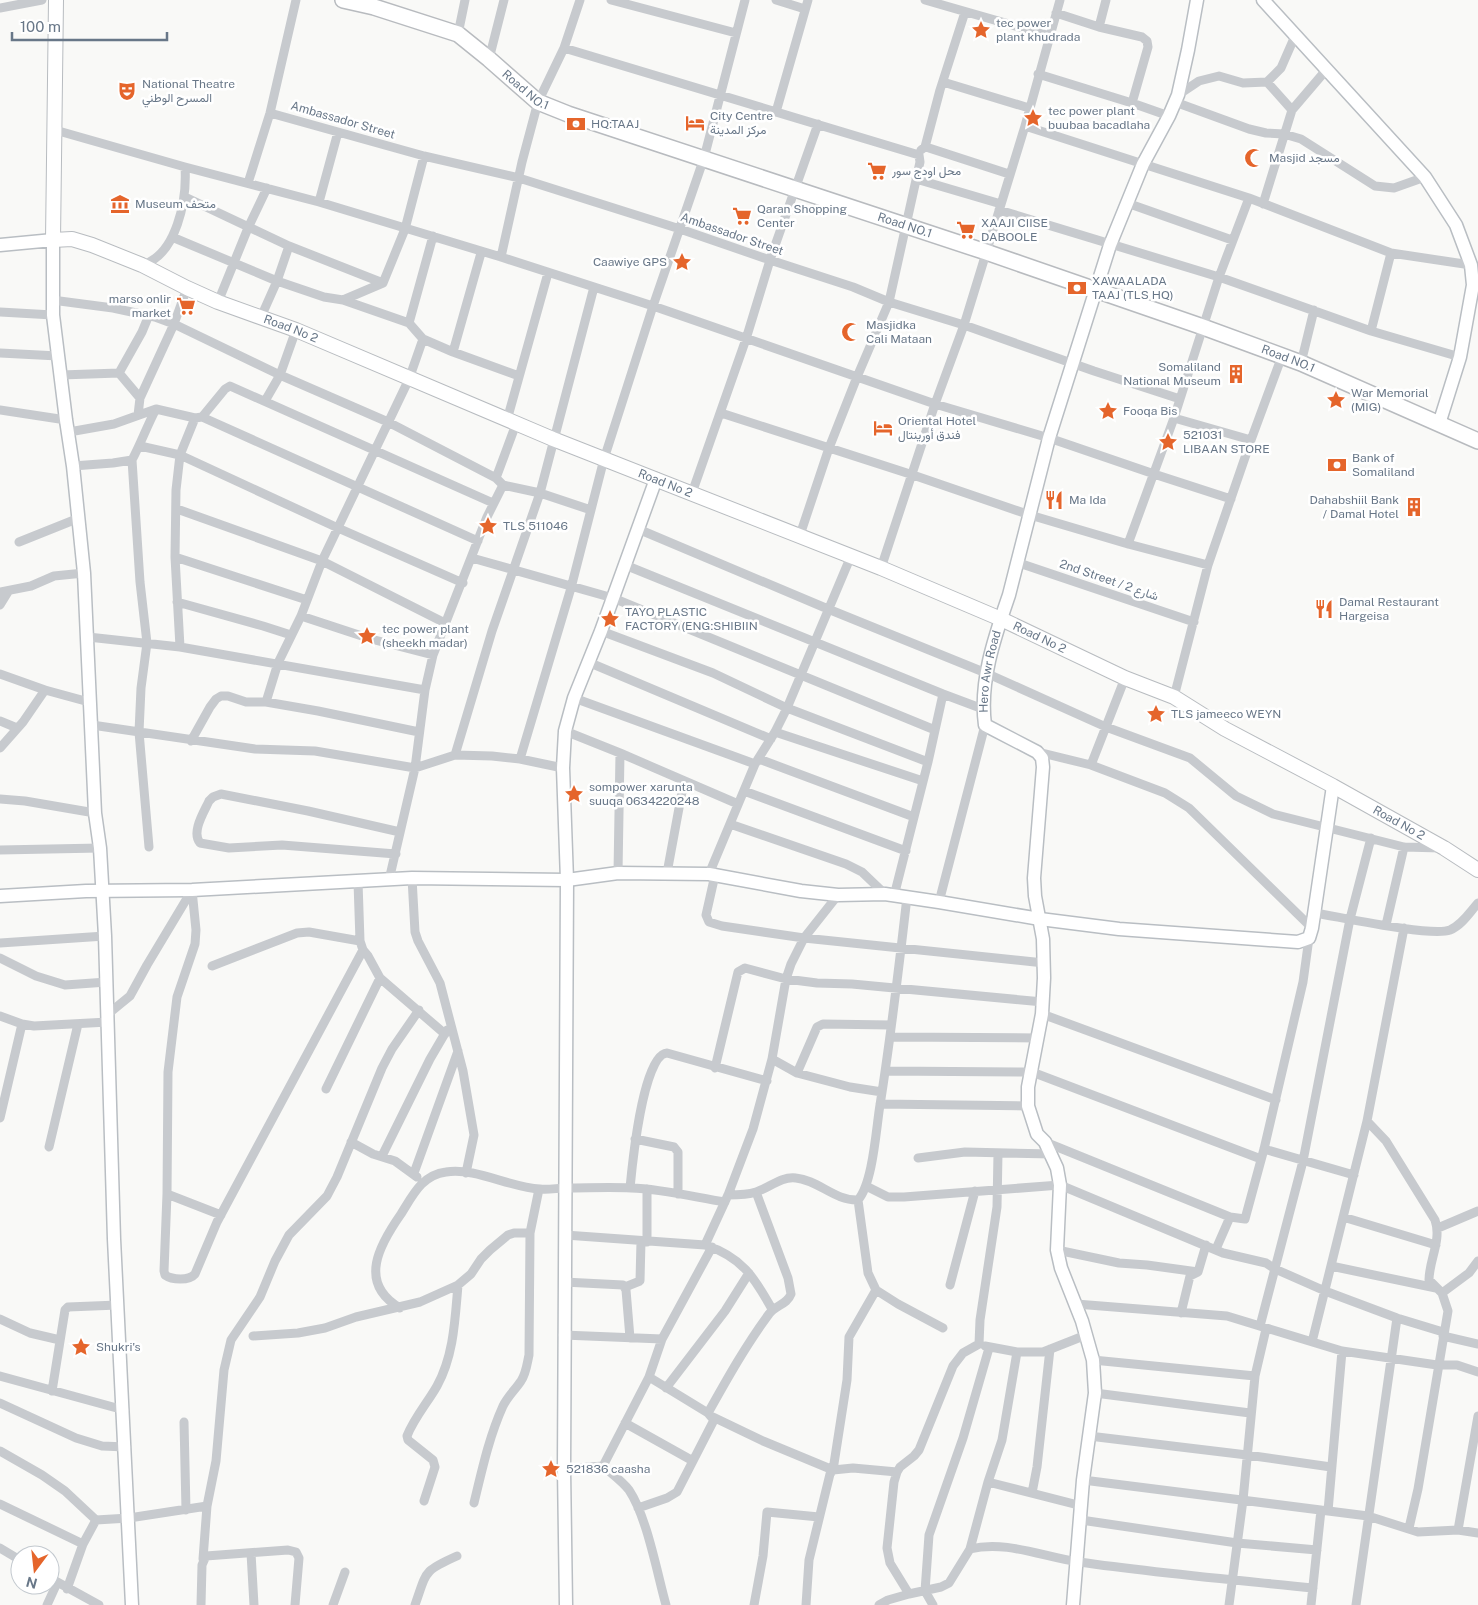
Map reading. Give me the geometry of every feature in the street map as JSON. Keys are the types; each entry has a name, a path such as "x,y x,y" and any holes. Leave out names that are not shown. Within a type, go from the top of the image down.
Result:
{"highway":[{"name":"Road NO.1","path":"343,0 375,3 458,34 538,102 568,114 986,252 1203,327 1301,363 1478,441"}],"main road":[{"path":"53,240 56,0"},
{"name":"Road No 2","path":"53,240 72,240 92,245 142,265 218,302 296,330 553,439 800,535 1001,619 1125,678 1174,697 1225,729 1333,786 1444,848 1478,870"}],"street":[{"path":"0,8 42,0"},
{"path":"248,183 270,113 296,0"},
{"path":"458,34 465,0"},
{"path":"489,59 504,0"},
{"path":"501,257 518,178 538,102 564,48 580,0"},
{"path":"611,0 736,34"},
{"path":"520,760 571,588 604,459 653,306 704,158 745,0"},
{"path":"776,0 806,4 776,112"},
{"path":"925,0 1050,36"},
{"path":"882,568 935,404 964,325 1060,0"},
{"path":"1099,27 1106,0"},
{"name":"Hero Awr Road","path":"1037,752 985,725 983,709 986,673 1009,595 1049,438 1110,245 1143,164 1177,99 1197,0"},
{"path":"1263,0 1425,177 1456,225 1471,265 1476,286 1460,357 1439,424"},
{"path":"800,535 828,448 856,376 889,302 920,162 919,155 921,149 925,147 965,12"},
{"path":"1056,13 1099,27 1142,37 1147,41 1148,46 1132,103"},
{"path":"1295,36 1281,68 1267,82 1243,83 1219,76 1199,81 1177,99 1249,129 1266,133 1284,134 1301,139 1375,186 1394,188 1425,177"},
{"path":"564,48 919,155"},
{"path":"1263,204 1292,110 1327,68"},
{"path":"1038,74 1169,116"},
{"path":"943,82 1029,108"},
{"path":"1267,82 1292,110"},
{"name":"Ambassador Street","path":"270,113 424,156 518,178 680,229 853,287 889,302 964,325 1072,364 1180,399"},
{"path":"692,494 746,339 770,260 818,124"},
{"path":"1024,126 1249,198 1391,253 1471,265"},
{"path":"55,130 185,168 319,202 501,257 653,306 935,404 1049,438 1231,499"},
{"path":"319,202 338,132"},
{"path":"925,147 1009,174"},
{"path":"343,300 383,283 405,229 424,156"},
{"path":"142,265 157,258 166,248 172,237 185,197 185,168"},
{"path":"916,179 1110,245 1314,310 1371,331 1460,357"},
{"path":"218,302 248,228 267,188"},
{"path":"185,197 289,246 383,283"},
{"path":"1128,544 1174,418 1218,278 1249,198"},
{"path":"1126,203 1232,240"},
{"path":"409,323 433,236"},
{"path":"172,237 277,281 324,297 343,300 409,323 423,339 519,376"},
{"path":"0,245 53,240 53,315 73,466 84,573 95,812 103,891 114,1239 126,1447 132,1605"},
{"path":"261,317 277,281 289,246"},
{"path":"453,352 481,252"},
{"path":"1371,331 1391,253"},
{"path":"389,880 416,768 425,690 434,655 445,623 463,583 500,481 519,376 548,273"},
{"path":"455,755 492,631 540,493 594,287"},
{"path":"138,415 140,398 174,324 187,288"},
{"path":"52,300 149,315 174,324 280,375 388,422 500,481 591,510"},
{"path":"1301,363 1314,310"},
{"path":"0,312 53,315"},
{"path":"119,373 142,332 149,315"},
{"path":"265,401 280,375 296,330"},
{"path":"266,702 278,663 302,616 322,561 359,487 374,450 409,378 423,339"},
{"path":"0,353 58,356"},
{"path":"1174,697 1208,565 1282,356"},
{"path":"119,373 140,398"},
{"path":"61,375 119,373"},
{"path":"180,646 175,557 176,490 180,455 199,417 227,387 230,386 265,401 493,503"},
{"path":"0,410 67,426 114,424 156,409 199,417 359,487 478,542"},
{"path":"149,847 139,732 141,688 148,643 140,582 132,460 156,409"},
{"path":"721,413 913,475 1030,516 1208,565"},
{"path":"1174,418 1251,440"},
{"path":"140,446 180,455 463,583"},
{"path":"73,466 132,460"},
{"path":"566,1605 564,1282 567,880 563,768 565,731 574,698 601,631 656,479"},
{"path":"177,509 322,561 445,623"},
{"path":"20,542 79,518"},
{"path":"638,529 986,673 1106,727 1190,758 1236,796 1273,814 1327,826 1404,847 1444,848"},
{"path":"851,556 787,708 757,762 730,824 712,874 706,915 709,922 750,931 804,938 1044,963"},
{"path":"175,557 307,600"},
{"path":"472,558 571,588 613,598 935,730"},
{"name":"2nd Street / شارع 2","path":"1016,562 1194,622"},
{"path":"625,566 983,709"},
{"path":"0,604 4,592 30,586 54,576 84,573"},
{"path":"177,602 245,620 291,635"},
{"path":"302,616 371,639 434,655"},
{"path":"601,631 713,673 787,708 928,762"},
{"path":"88,637 180,646 425,690"},
{"path":"588,662 773,736 923,782"},
{"path":"0,674 45,690 89,702"},
{"path":"1091,765 1125,678"},
{"path":"0,748 45,690"},
{"path":"890,895 906,851 943,694"},
{"path":"191,741 210,707 218,697 228,696 246,702 266,702 318,711 419,732"},
{"path":"574,698 914,817"},
{"path":"0,720 17,728"},
{"path":"92,725 255,749 315,751 416,768 455,755 520,760 563,768"},
{"path":"939,902 985,725"},
{"path":"565,731 738,804"},
{"path":"1037,752 1091,765 1165,793 1189,808 1311,933"},
{"path":"1037,752 1042,758 1043,767 1034,878 1044,963 1042,1008 1028,1087 1028,1106 1037,1134 1045,1142 1057,1168 1060,1186 1057,1250 1061,1268 1076,1304 1094,1360 1095,1393 1083,1480 1073,1605"},
{"path":"618,873 620,753"},
{"path":"667,873 684,781"},
{"path":"1045,1142 1230,1217 1244,1219 1262,1159 1303,982 1315,914 1333,786"},
{"path":"744,791 906,851"},
{"path":"396,854 282,845 229,848 200,843 197,839 196,831 209,800 221,794 400,832"},
{"path":"0,799 95,812"},
{"path":"730,824 846,864 862,872 890,895"},
{"path":"1229,1605 1243,1500 1250,1413 1263,1328 1275,1269 1303,1161 1350,919 1371,838"},
{"path":"1386,925 1404,847"},
{"path":"0,850 100,848"},
{"path":"0,896 103,891 192,890 412,878 567,880 618,873 712,874 801,891 838,895 890,895 907,897 1040,919 1119,929 1298,942 1311,933"},
{"path":"412,878 415,932 440,983 458,1051 474,1126 474,1142 466,1172"},
{"path":"358,882 361,945 380,978 445,1034"},
{"path":"0,1016 34,1026 78,1024 108,1018 130,996 192,890"},
{"path":"192,890 196,930 195,944 177,996 168,1072 164,1271 165,1275 169,1278 189,1278 195,1274 221,1215 361,945"},
{"path":"603,1466 649,1377 662,1339 708,1246 753,1129 767,1081 786,979 791,964 804,938 838,895"},
{"path":"907,897 886,1071 874,1149 866,1186 858,1200 868,1273 876,1290 943,1328"},
{"path":"1315,914 1404,928 1439,931 1450,930 1460,924 1478,902"},
{"path":"1312,1342 1367,1121 1404,928"},
{"path":"212,966 297,933 309,932 361,945"},
{"path":"0,943 105,936"},
{"path":"0,958 36,976 65,985 107,982"},
{"path":"715,1068 738,972 745,968 786,979 896,988 1042,1008 1276,1100"},
{"path":"326,1089 380,978"},
{"path":"201,1605 207,1506 216,1462 224,1370 231,1340 260,1297 289,1235 327,1196 337,1177 382,1068 392,1049 419,1010"},
{"path":"0,1118 22,1024"},
{"path":"49,1148 78,1024"},
{"path":"382,1156 412,1094 451,1024"},
{"path":"797,1073 817,1027 823,1024 891,1025"},
{"path":"890,1037 1038,1038"},
{"path":"414,1173 458,1051"},
{"path":"630,1188 635,1139 646,1090 656,1060 661,1054 667,1053 715,1068 767,1081"},
{"path":"772,1059 797,1073 850,1087 882,1092"},
{"path":"886,1071 1032,1072 1262,1159"},
{"path":"880,1104 1028,1106"},
{"path":"1367,1121 1386,1141 1435,1220 1438,1228 1429,1280 1439,1291 1448,1311 1418,1489 1408,1528"},
{"path":"635,1139 676,1149 678,1152 678,1194"},
{"path":"350,1142 395,1161 414,1173 422,1182"},
{"path":"1264,1149 1354,1175"},
{"path":"918,1158 965,1152 1052,1154"},
{"path":"979,1344 980,1320 997,1207 998,1153"},
{"path":"400,1308 392,1303 377,1283 376,1264 384,1238 422,1182 447,1172 466,1172 539,1189 630,1188 727,1198 756,1192 779,1180 795,1177 816,1183 847,1200 858,1200"},
{"path":"866,1186 888,1196 1060,1186 1233,1256 1266,1263 1275,1269 1325,1291 1443,1334 1478,1344"},
{"path":"474,1503 491,1436 504,1404 521,1381 529,1355 530,1233 539,1189"},
{"path":"625,1287 640,1281 647,1189"},
{"path":"950,1285 975,1191"},
{"path":"710,1415 758,1328 772,1309 786,1302 791,1294 788,1278 756,1192"},
{"path":"167,1194 221,1215"},
{"path":"1438,1228 1478,1211"},
{"path":"1216,1249 1230,1217"},
{"path":"1343,1217 1436,1245"},
{"path":"253,1336 325,1328 356,1317 420,1302 458,1285 471,1274 490,1250 508,1235 530,1233"},
{"path":"565,1235 708,1246 721,1250 737,1260 749,1273 772,1309"},
{"path":"1181,1313 1190,1276 1198,1272 1206,1245"},
{"path":"1057,1250 1119,1263 1198,1272"},
{"path":"1331,1266 1439,1291 1468,1273 1478,1260"},
{"path":"666,1388 725,1311 749,1273"},
{"path":"564,1282 620,1284 625,1287"},
{"path":"424,1501 435,1467 433,1460 408,1440 408,1436 437,1386 448,1359 455,1320 458,1285"},
{"path":"625,1287 630,1338"},
{"path":"806,1605 809,1560 830,1474 833,1470 847,1380 849,1337 876,1290"},
{"path":"1076,1304 1228,1316 1342,1352 1438,1365 1457,1365 1478,1372"},
{"path":"52,1391 64,1314 68,1307 118,1305"},
{"path":"1356,1605 1397,1318"},
{"path":"0,1319 30,1333 60,1340"},
{"path":"564,1335 662,1339"},
{"path":"979,1344 989,1348 1017,1352 1043,1352 1086,1335"},
{"path":"909,1594 890,1563 887,1548 894,1482 900,1467 919,1450 953,1366 963,1353 979,1344"},
{"path":"933,1605 924,1591 930,1529 963,1438 989,1348"},
{"path":"1032,1494 1037,1467 1050,1349"},
{"path":"879,1605 909,1594 942,1587 949,1583 970,1549 988,1482 1002,1440 1017,1352"},
{"path":"1311,1605 1317,1550 1331,1467 1342,1352"},
{"path":"1094,1360 1255,1376"},
{"path":"0,1376 124,1410"},
{"path":"649,1377 710,1415 763,1442 833,1470 853,1468 897,1472"},
{"path":"1095,1393 1250,1413"},
{"path":"0,1403 76,1438 102,1446 126,1447"},
{"path":"638,1508 678,1492 714,1424 710,1415"},
{"path":"1458,1530 1478,1416"},
{"path":"184,1422 186,1510"},
{"path":"625,1423 693,1461"},
{"path":"1089,1436 1331,1467"},
{"path":"0,1451 42,1475 65,1491 96,1520 129,1518 207,1506"},
{"path":"564,1469 603,1466 622,1482 630,1492 638,1508 666,1605"},
{"path":"1083,1480 1368,1516 1424,1532 1458,1530 1478,1533"},
{"path":"988,1482 1082,1506"},
{"path":"0,1504 83,1544"},
{"path":"754,1605 763,1556 767,1512 819,1516"},
{"path":"67,1588 83,1544 96,1520"},
{"path":"1081,1520 1237,1543 1317,1550"},
{"path":"970,1549 991,1546 1011,1548 1077,1562 1314,1588"},
{"path":"203,1559 209,1554 288,1550 296,1552 299,1562 295,1605"},
{"path":"251,1553 254,1605"},
{"path":"415,1605 425,1575 433,1566 457,1556"},
{"path":"333,1605 345,1572"},
{"path":"60,1584 99,1605"}],"place":[{"name":"tec power plant khudrada","path":"981,30"},
{"name":"National Theatre المسرح الوطني","path":"127,91"},
{"name":"tec power plant buubaa bacadlaha","path":"1033,118"},
{"name":"City Centre مركز المدينة","path":"695,123"},
{"name":"HQ:TAAJ","path":"576,124"},
{"name":"Masjid مسجد","path":"1254,158"},
{"name":"محل اودج سور","path":"877,171"},
{"name":"Museum متحف","path":"120,204"},
{"name":"Qaran Shopping Center","path":"742,216"},
{"name":"XAAJI CIISE DABOOLE","path":"966,230"},
{"name":"Caawiye GPS","path":"682,262"},
{"name":"XAWAALADA TAAJ (TLS HQ)","path":"1077,288"},
{"name":"marso onlir market","path":"186,306"},
{"name":"Masjidka Cali Mataan","path":"851,332"},
{"name":"Somaliland National Museum","path":"1236,374"},
{"name":"War Memorial (MIG)","path":"1336,400"},
{"name":"Fooqa Bis","path":"1108,411"},
{"name":"Oriental Hotel فندق أورينتال","path":"883,428"},
{"name":"521031 LIBAAN STORE","path":"1168,442"},
{"name":"Bank of Somaliland","path":"1337,465"},
{"name":"Ma Ida","path":"1054,500"},
{"name":"Dahabshiil Bank / Damal Hotel","path":"1414,507"},
{"name":"TLS 511046","path":"488,526"},
{"name":"Damal Restaurant Hargeisa","path":"1324,609"},
{"name":"TAYO PLASTIC FACTORY (ENG:SHIBIIN","path":"610,619"},
{"name":"tec power plant (sheekh madar)","path":"367,636"},
{"name":"TLS jameeco WEYN","path":"1156,714"},
{"name":"sompower xarunta suuqa 0634220248","path":"574,794"},
{"name":"Shukri's","path":"81,1347"},
{"name":"521836 caasha","path":"551,1469"}]}
